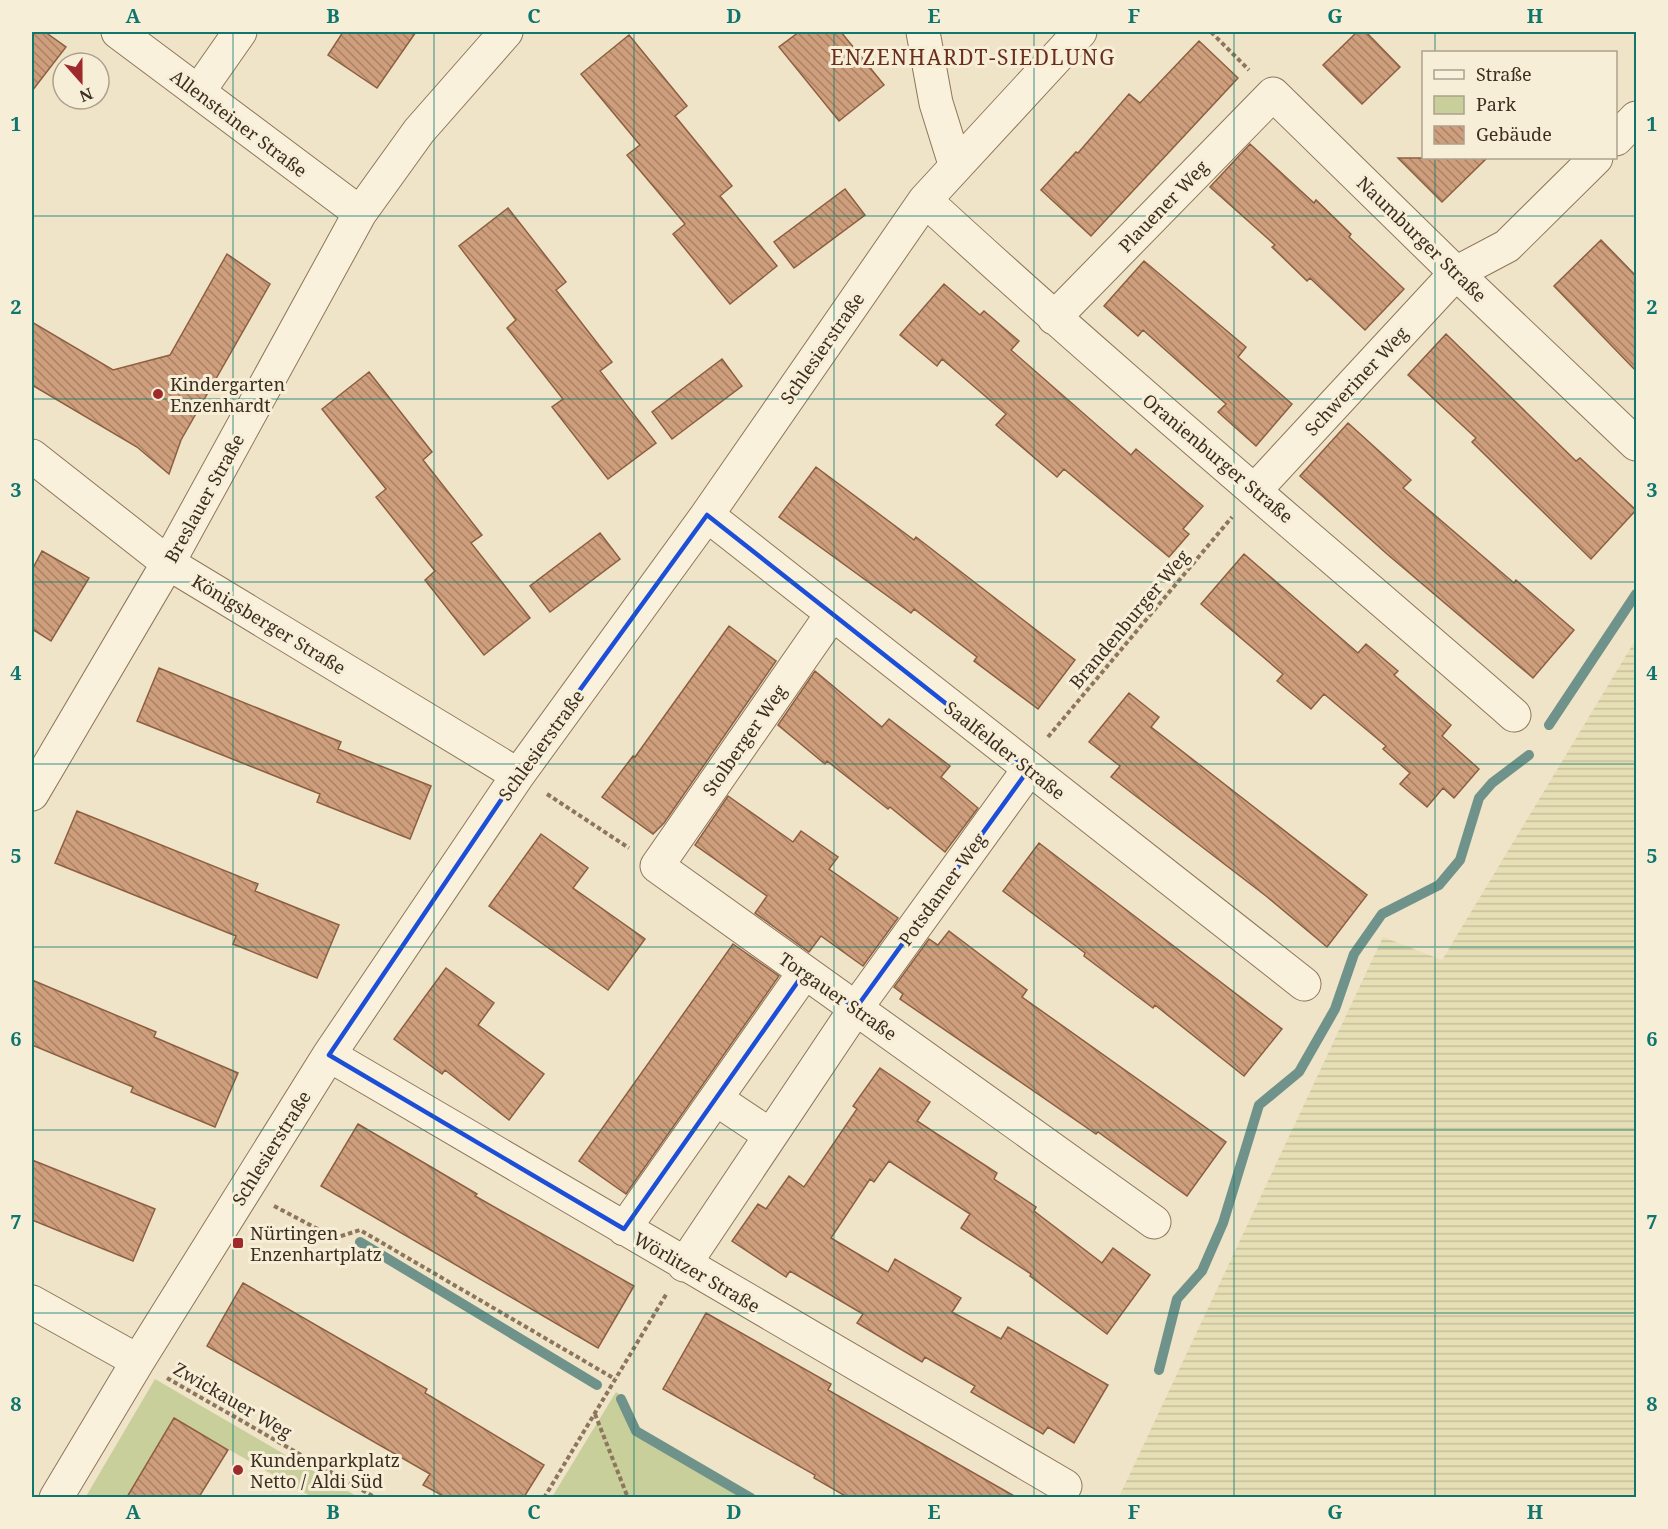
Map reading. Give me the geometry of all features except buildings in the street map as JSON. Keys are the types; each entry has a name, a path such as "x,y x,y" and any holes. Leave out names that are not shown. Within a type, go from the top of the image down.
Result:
{"street":[{"name":"Allensteiner Straße","path":"118,32 360,213"},
{"path":"198,92 240,32"},
{"name":"Breslauer Straße","path":"32,794 168,563 360,213 418,131 506,32"},
{"path":"923,32 936,103 955,164"},
{"name":"Schlesierstraße","path":"56,1497 329,1055 518,775 707,515 925,200 955,164 1080,32"},
{"name":"Naumburger Straße","path":"1273,93 1456,273 1636,444"},
{"name":"Plauener Weg","path":"1053,318 1273,93"},
{"path":"1617,138 1636,118"},
{"name":"Schweriner Weg","path":"1256,489 1456,273 1507,246 1595,159"},
{"name":"Oranienburger Straße","path":"925,200 1053,318 1256,489 1514,714"},
{"name":"Königsberger Straße","path":"32,456 168,563 518,775"},
{"name":"Saalfelder Straße","path":"707,515 1304,984"},
{"name":"Stolberger Weg","path":"657,866 832,614"},
{"name":"Potsdamer Weg","path":"684,1264 856,1008 1029,769"},
{"name":"Torgauer Straße","path":"657,866 1154,1222"},
{"path":"624,1229 804,973"},
{"name":"Wörlitzer Straße","path":"329,1055 1065,1486"},
{"path":"716,1099 770,1135"},
{"path":"32,1302 138,1361"}],"path":[{"path":"1211,32 1273,93"},
{"name":"Brandenburger Weg","path":"1029,769 1036,753 1082,696 1256,489"},
{"path":"518,775 657,866"},
{"path":"245,1190 331,1237 348,1236 360,1230 615,1379"},
{"path":"544,1497 684,1264"},
{"name":"Zwickauer Weg","path":"138,1361 376,1497"},
{"path":"595,1414 628,1497"}],"highlighted area":[{"path":"707,515 1029,769 856,1008 804,973 624,1229 329,1055 518,775"}],"shaded area":[{"path":"1636,639 1636,1497 1119,1497 1383,937 1442,960"}],"green space":[{"path":"155,1379 358,1497 312,1497 175,1419 127,1497 85,1498"},
{"path":"616,1392 625,1398 637,1430 755,1497 552,1497"}],"waterway":[{"path":"1549,725 1636,594"},
{"path":"1159,1370 1177,1299 1202,1271 1223,1223 1259,1105 1299,1072 1335,1009 1354,954 1382,914 1439,885 1460,860 1479,798 1492,783 1529,755"},
{"path":"360,1242 597,1385"},
{"path":"621,1399 636,1431 751,1498"}],"place":[{"name":"Kindergarten Enzenhardt","path":"158,394"},
{"name":"Nürtingen Enzenhartplatz","path":"238,1243"},
{"name":"Kundenparkplatz Netto / Aldi Süd","path":"238,1470"}],"district":[{"name":"ENZENHARDT-SIEDLUNG","path":"973,57"}]}
